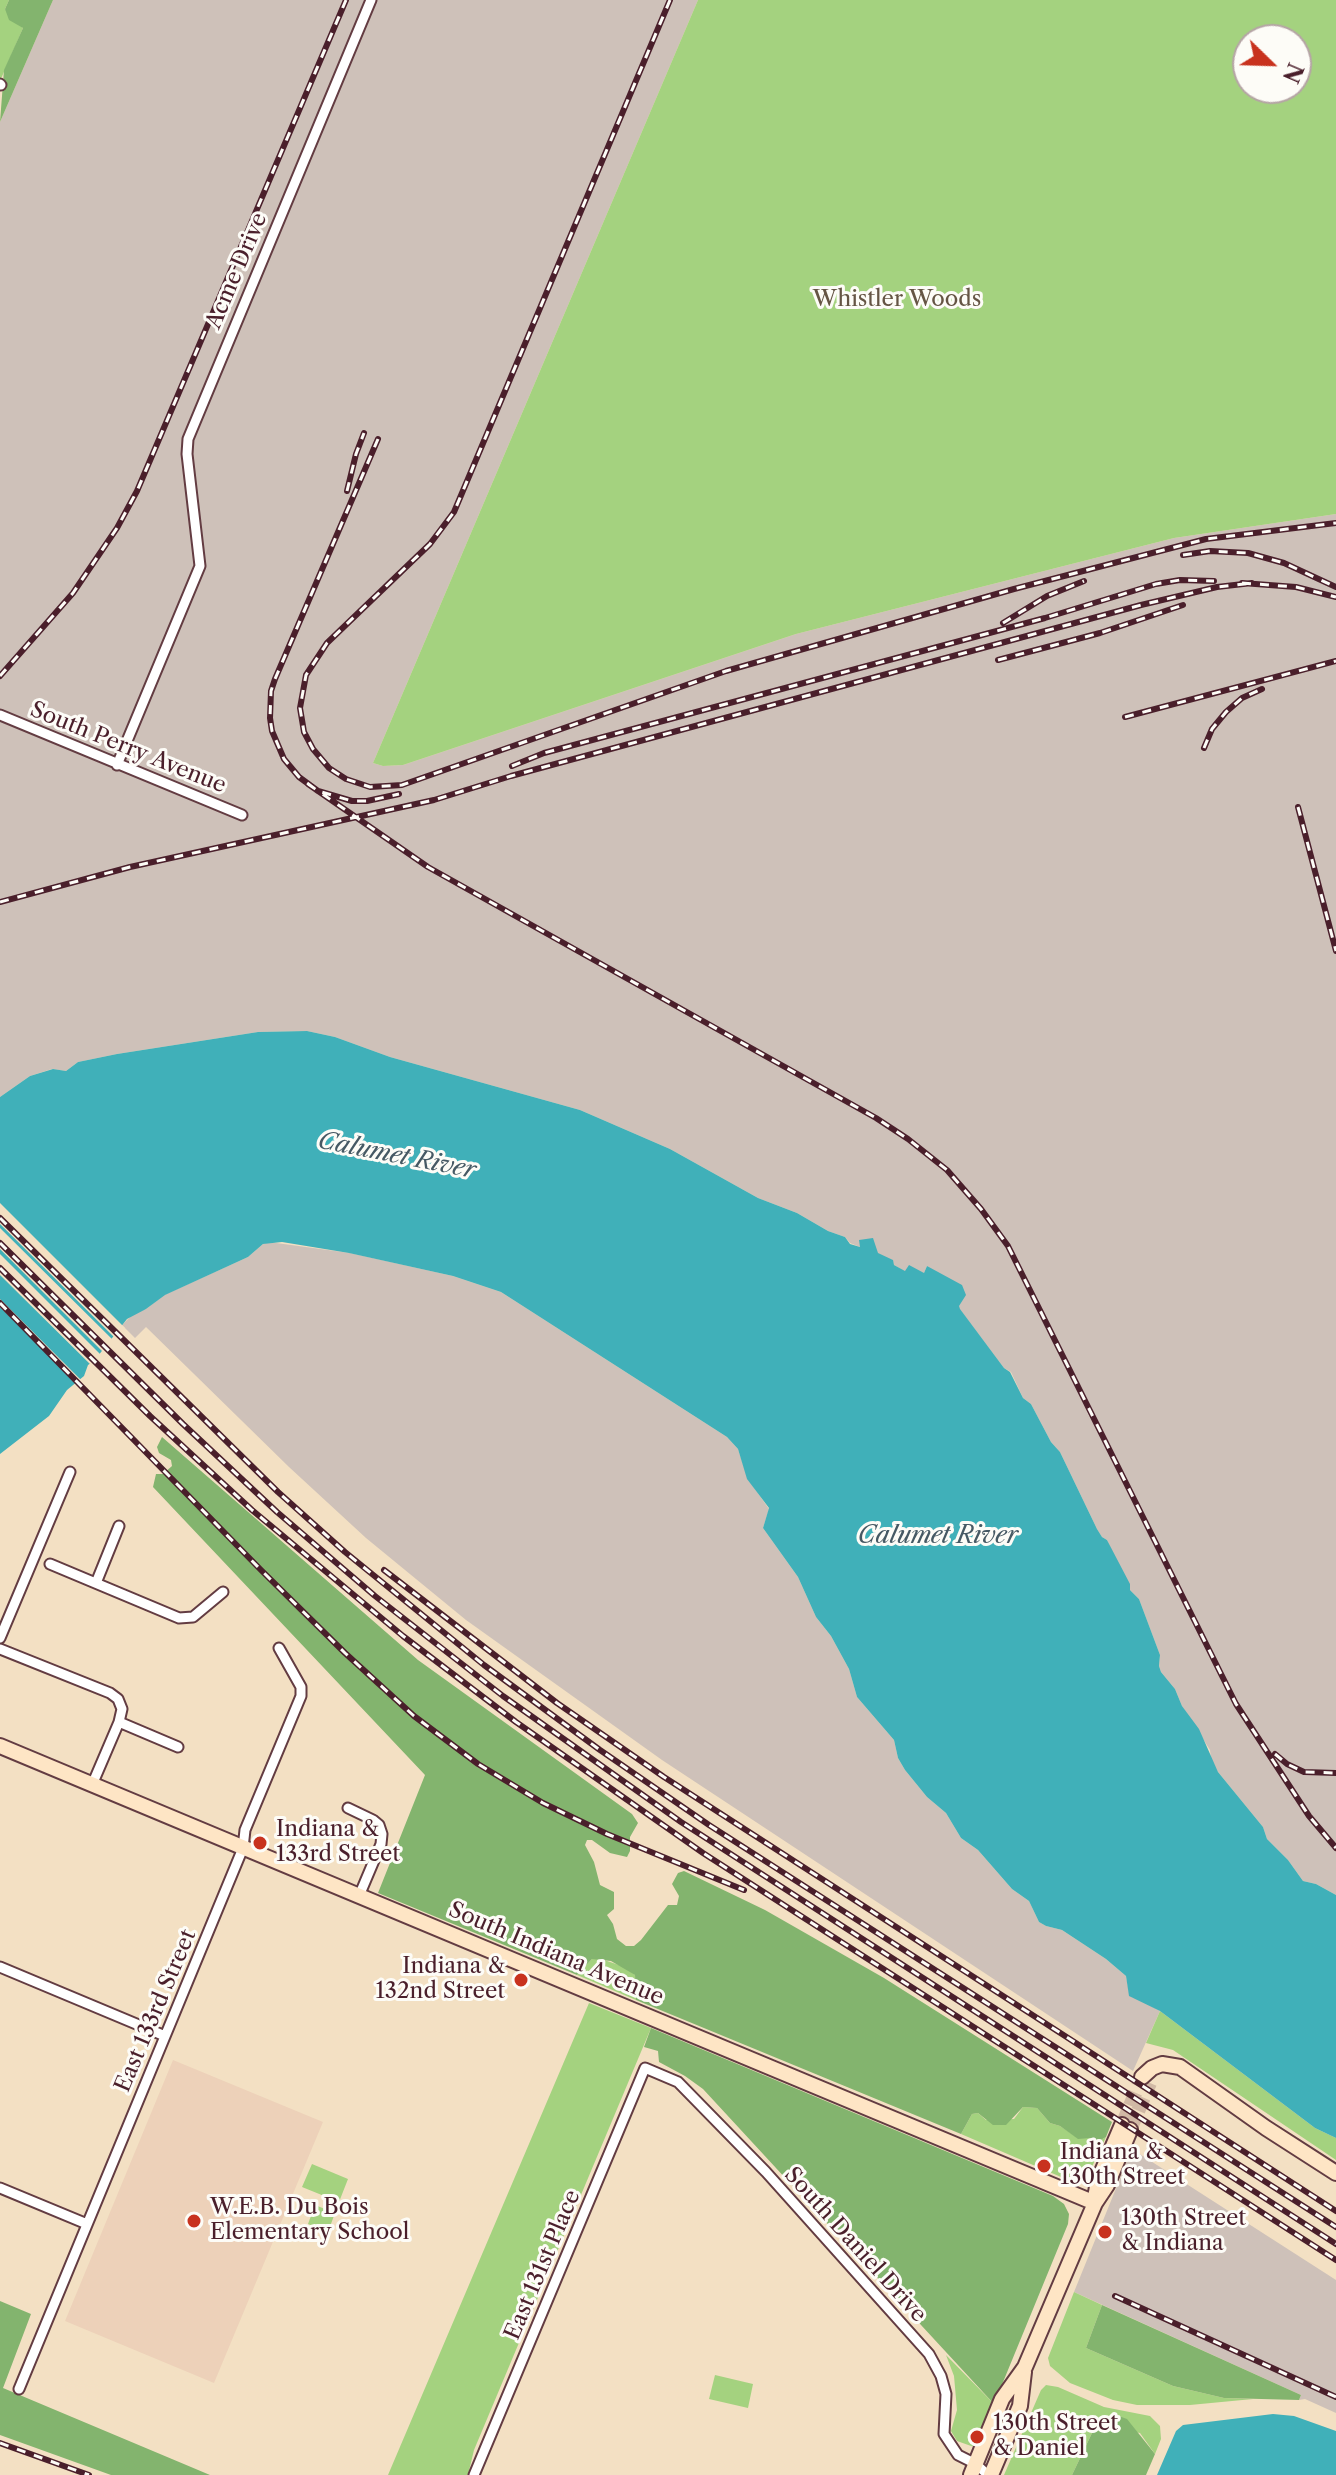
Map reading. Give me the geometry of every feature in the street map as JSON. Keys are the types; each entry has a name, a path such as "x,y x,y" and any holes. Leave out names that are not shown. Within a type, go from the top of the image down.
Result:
{"main road":[{"name":"South Indiana Avenue","path":"0,1746 1095,2203"},
{"path":"1146,2080 1152,2068 1162,2064 1180,2067 1336,2173"},
{"path":"974,2470 1002,2399 1025,2367 1095,2203 1098,2181 1126,2128"},
{"path":"990,2475 1020,2406 1025,2367"}],"street":[{"name":"Acme Drive","path":"117,765 200,566 187,454 188,439 371,0"},
{"name":"South Perry Avenue","path":"0,715 242,815"},
{"path":"0,1638 70,1472"},
{"path":"96,1583 119,1526"},
{"path":"50,1564 179,1618 193,1617 223,1592"},
{"name":"East 133rd Street","path":"19,2389 243,1848 245,1830 301,1696 301,1687 279,1648"},
{"path":"0,1649 110,1693 120,1704 119,1722 92,1785"},
{"path":"119,1722 178,1747"},
{"path":"348,1808 373,1820 382,1834 381,1844 359,1896"},
{"path":"0,1967 165,2036"},
{"name":"South Daniel Drive","path":"645,2068 678,2082 766,2172 929,2354 941,2376 946,2394 944,2434 958,2455 974,2470 990,2475"},
{"name":"East 131st Place","path":"474,2475 645,2068"},
{"path":"0,2188 87,2224"}],"shaded area":[{"path":"53,0 698,0 373,763 403,765 796,634 1174,538 1336,514 1336,1895 1303,1881 1267,1839 1263,1827 1218,1772 1210,1750 1175,1689 1161,1672 1160,1655 1139,1599 1130,1590 1107,1540 1097,1529 1060,1452 1051,1442 1031,1404 1023,1398 1011,1372 1004,1368 927,1266 924,1273 906,1272 894,1265 892,1260 850,1243 845,1237 797,1213 758,1198 670,1149 580,1110 307,1031 258,1032 78,1062 66,1071 52,1069 30,1076 0,1097 0,122"},
{"path":"269,1242 350,1253 453,1276 501,1292 727,1437 738,1449 748,1479 769,1509 763,1528 798,1577 816,1617 831,1636 849,1669 857,1697 894,1740 898,1758 905,1770 927,1797 946,1813 961,1838 978,1850 1012,1889 1029,1901 1039,1922 1062,1930 1106,1959 1126,1976 1133,1998 1160,2011 1133,2071 662,1760 466,1620 366,1538 146,1327 135,1338 122,1325 134,1313 146,1309 164,1295 248,1257"},
{"name":"W.E.B. Du Bois Elementary School","path":"173,2060 323,2122 214,2383 65,2321"},
{"path":"1132,2149 1336,2280 1336,2413 1305,2399 1299,2400 1301,2395 1074,2292"}],"green space":[{"path":"0,0 9,0 5,9 23,28 0,81"},
{"path":"9,0 53,0 0,122 4,70 23,28 9,20 5,9"},
{"name":"Whistler Woods","path":"698,0 1336,0 1336,514 1174,538 796,634 403,765 373,763"},
{"path":"162,1437 418,1660 632,1814 638,1823 630,1837 627,1857 610,1853 592,1840 587,1840 585,1845 594,1862 600,1885 614,1892 614,1909 607,1915 617,1939 626,1946 634,1946 641,1940 668,1905 677,1905 679,1896 672,1884 678,1873 684,1871 765,1910 884,1978 1112,2122 1106,2137 1099,2141 1078,2139 1050,2123 1037,2108 1023,2107 1006,2125 993,2125 978,2113 972,2114 961,2134 636,2000 635,1975 611,1961 592,1959 577,1975 378,1893 425,1775 153,1487 156,1474 163,1474 172,1466 171,1460 159,1453 157,1447"},
{"path":"592,1959 625,1967 635,1975 636,2000 577,1975"},
{"path":"589,2003 651,2028 474,2450 468,2475 388,2475"},
{"path":"1160,2011 1315,2128 1336,2138 1336,2160 1173,2050 1146,2043"},
{"path":"651,2028 1053,2196 1064,2204 1069,2214 1068,2224 994,2404 703,2089 659,2062 658,2051 644,2047"},
{"path":"1023,2107 1037,2108 1050,2123 1078,2138 1099,2141 1106,2137 1090,2171 1078,2178 1061,2177 961,2134 972,2114 978,2113 986,2120 1014,2119"},
{"path":"312,2164 348,2179 339,2202 302,2187"},
{"path":"315,2205 335,2213 328,2232 308,2224"},
{"path":"1074,2292 1102,2305 1086,2348 1173,2386 1224,2398 1253,2399 1190,2405 1137,2405 1113,2400 1070,2383 1050,2366 1048,2358"},
{"path":"0,2301 31,2314 3,2388 210,2475 111,2475 0,2435"},
{"path":"1102,2305 1301,2395 1299,2400 1224,2398 1173,2386 1086,2348"},
{"path":"946,2355 994,2404 974,2447 957,2441 951,2431 957,2410 954,2376"},
{"path":"715,2375 753,2384 748,2408 709,2399"},
{"path":"1046,2385 1104,2407 1150,2416 1160,2426 1161,2439 1155,2454 1140,2433 1105,2427 1092,2433 1072,2475 1004,2475 1041,2390"},
{"path":"1113,2414 1127,2419 1155,2454 1146,2475 1072,2475 1092,2433 1105,2427"}],"water":[{"name":"Calumet River","path":"307,1031 580,1110 670,1149 758,1198 845,1237 850,1244 860,1247 859,1240 873,1238 878,1253 893,1260 894,1265 905,1271 909,1265 924,1273 927,1266 962,1285 966,1295 960,1309 1010,1372 1023,1398 1031,1404 1051,1442 1060,1452 1097,1529 1107,1540 1130,1584 1130,1590 1139,1599 1160,1655 1161,1672 1199,1729 1218,1772 1263,1827 1267,1839 1303,1881 1336,1895 1336,2138 1315,2128 1160,2011 1129,1996 1126,1976 1106,1959 1062,1930 1039,1922 1029,1901 1012,1889 978,1850 961,1838 946,1813 927,1797 905,1770 898,1758 894,1740 857,1697 849,1669 831,1636 816,1617 798,1577 763,1528 769,1508 747,1479 738,1449 727,1437 501,1292 453,1276 349,1253 282,1242 263,1244 248,1257 165,1295 127,1319 49,1416 0,1454 0,1097 30,1076 53,1069 66,1071 78,1062 258,1032"},
{"path":"1273,2414 1294,2416 1336,2431 1336,2475 1157,2475 1176,2431 1183,2425"}],"pier":[{"path":"0,1203 125,1328 116,1339 0,1224"},
{"path":"0,1228 114,1341 104,1353 0,1249"},
{"path":"0,1254 102,1356 97,1364 93,1367 0,1275"},
{"path":"0,1299 82,1383 78,1385 0,1307"}],"tunnel":[{"path":"1122,2125 1142,2077"},
{"path":"1130,2130 1150,2083"}],"railway":[{"path":"0,676 73,593 117,528 137,491 346,0"},
{"path":"670,0 454,512 430,544 327,643 306,675 300,708 304,732 329,768 346,779 370,787 402,785 726,671 1014,589 1206,539 1336,523"},
{"path":"347,491 364,433"},
{"path":"378,439 275,679 271,691 270,718 284,759 299,777 318,791 352,801 399,794"},
{"path":"1183,555 1210,551 1248,553 1284,563 1336,587"},
{"path":"512,766 544,753 1045,618 1156,584 1180,580 1214,581"},
{"path":"1003,623 1047,596 1084,581"},
{"path":"1242,583 1296,587 1336,597"},
{"path":"0,902 130,867 434,800 511,776 1141,605 1217,587 1252,583"},
{"path":"998,660 1100,633 1183,605"},
{"path":"1125,717 1336,661"},
{"path":"1204,748 1212,729 1226,712 1242,698 1262,689"},
{"path":"308,784 428,867 876,1118 947,1170 1008,1246 1236,1704 1309,1816 1336,1848"},
{"path":"1298,807 1336,951"},
{"path":"0,1218 278,1492 345,1552 484,1665 709,1825 1336,2227"},
{"path":"0,1243 277,1512 375,1596 503,1696 681,1822 1336,2244"},
{"path":"0,1268 150,1416 252,1510 403,1636 516,1722 703,1853 1336,2260"},
{"path":"0,1303 261,1570 414,1716 478,1764 543,1803 607,1834 744,1890"},
{"path":"384,1570 557,1703 664,1777 1336,2211"},
{"path":"1275,1754 1304,1772 1336,1773"},
{"path":"1115,2296 1336,2397"},
{"path":"0,2443 89,2475"}],"place":[{"name":"Indiana & 133rd Street","path":"260,1843"},
{"name":"Indiana & 132nd Street","path":"521,1980"},
{"name":"Indiana & 130th Street","path":"1044,2166"},
{"name":"W.E.B. Du Bois Elementary School","path":"194,2221"},
{"name":"130th Street & Indiana","path":"1105,2232"},
{"name":"130th Street & Daniel","path":"977,2437"}]}
